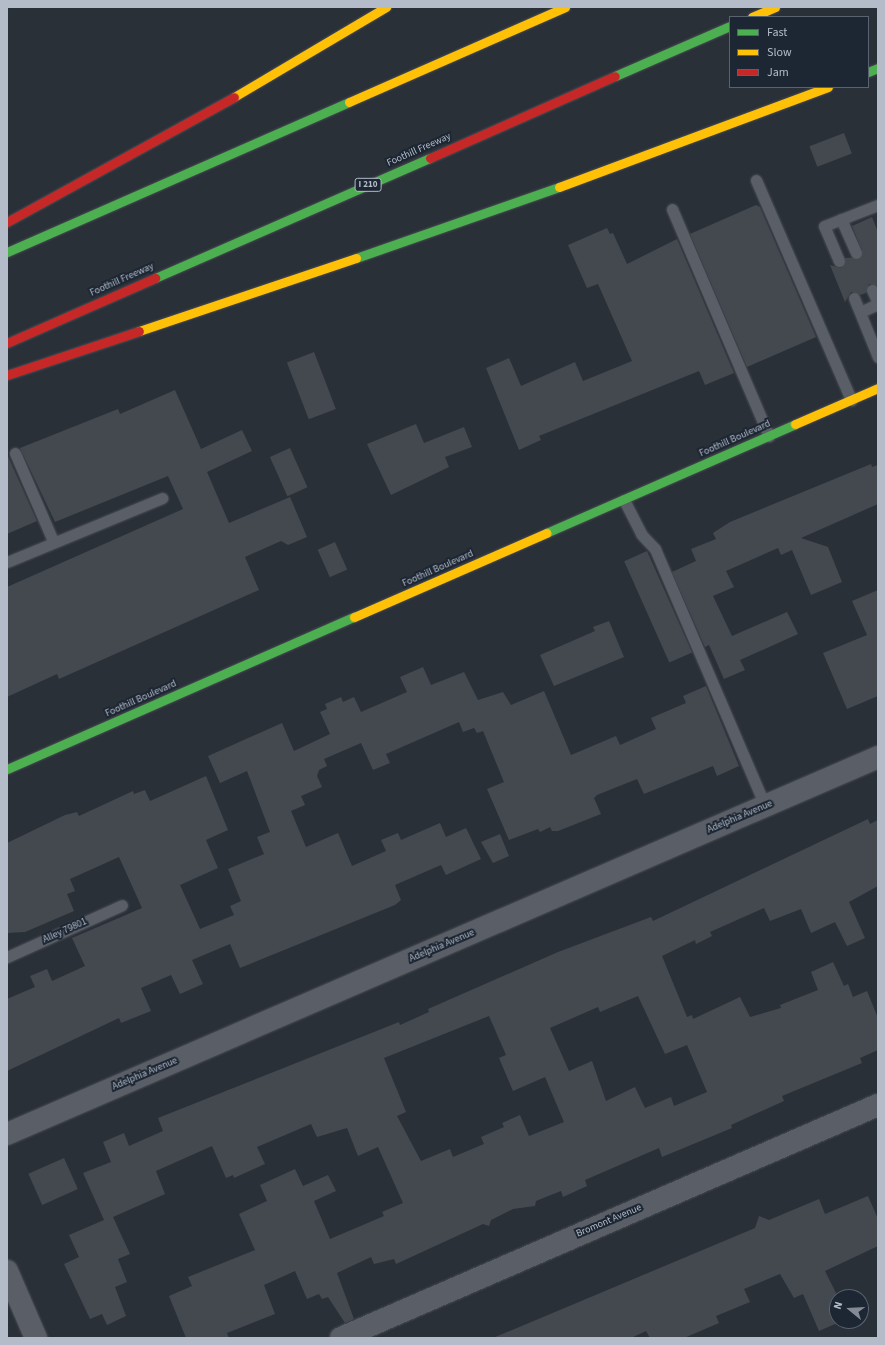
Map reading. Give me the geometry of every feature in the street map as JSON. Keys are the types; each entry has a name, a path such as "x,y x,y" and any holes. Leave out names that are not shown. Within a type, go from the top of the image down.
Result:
{"main road":[{"path":"7,222 173,133 386,7"},
{"path":"7,252 565,7"},
{"path":"754,16 775,7"},
{"name":"Foothill Freeway","path":"7,342 729,26"},
{"path":"7,375 470,220 825,88"},
{"name":"Foothill Boulevard","path":"7,769 878,388"}],"street":[{"name":"Adelphia Avenue","path":"7,1134 878,757"},
{"name":"Bromont Avenue","path":"341,1338 878,1105"},
{"path":"7,1271 36,1338"}],"lane":[{"path":"756,180 851,400"},
{"path":"839,261 824,226 878,205"},
{"path":"672,209 769,436"},
{"path":"840,219 856,254"},
{"path":"860,312 878,304 872,290"},
{"path":"854,298 878,357"},
{"path":"15,453 54,541"},
{"path":"7,562 54,541 162,498"},
{"path":"624,500 641,534 655,549 765,806"},
{"name":"Alley 79801","path":"7,957 122,905"}],"building":[{"path":"844,133 852,154 817,167 809,146"},
{"path":"756,205 760,207 816,337 747,367 690,234"},
{"path":"872,217 878,232 878,287 869,284 866,293 860,295 851,292 845,302 830,265 841,268 845,258 861,257 862,250 852,226"},
{"path":"607,228 610,234 613,233 627,264 677,239 734,373 705,385 699,371 539,436 541,440 519,450 486,368 509,358 521,386 575,362 583,381 632,361 598,284 587,288 568,245"},
{"path":"314,352 336,409 309,419 287,362"},
{"path":"175,390 201,449 242,430 252,451 207,472 229,523 290,497 307,537 288,545 281,541 245,557 259,590 59,679 57,674 7,697 7,587 183,509 168,476 55,522 20,448 118,409 120,414"},
{"path":"416,424 424,443 464,427 472,447 445,457 449,467 391,495 367,444"},
{"path":"290,448 307,487 287,496 270,457"},
{"path":"7,454 37,521 7,534"},
{"path":"871,464 872,467 878,465 878,504 801,538 828,547 842,582 811,595 792,550 781,555 778,548 726,571 734,587 713,596 732,636 787,612 798,634 740,660 745,670 724,679 709,645 705,647 672,572 696,561 691,549 716,539 713,533 730,522"},
{"path":"335,542 347,569 330,577 318,550"},
{"path":"647,551 692,652 669,663 624,561"},
{"path":"878,590 878,696 847,709 823,653 867,635 852,601"},
{"path":"609,621 624,657 554,686 540,655 595,631 593,627"},
{"path":"423,667 431,685 464,672 478,700 503,692 511,705 544,691 571,755 616,736 620,745 656,729 651,718 686,703 683,696 706,686 739,766 717,776 713,766 644,794 637,779 597,795 594,798 601,814 558,831 552,831 550,827 540,832 538,829 509,840 487,789 504,782 483,731 477,733 474,728 463,732 459,722 386,754 390,763 373,770 361,743 324,759 327,766 319,770 317,776 322,787 301,796 305,805 291,811 306,847 338,833 352,866 386,851 381,840 398,833 401,840 440,823 446,837 466,828 481,859 446,875 441,865 395,885 401,900 395,905 240,968 230,944 192,960 203,984 180,994 171,975 141,988 151,1011 121,1023 119,1018 7,1071 7,999 35,987 30,976 47,969 52,981 85,966 72,938 142,908 119,857 70,879 75,891 67,894 74,911 25,932 7,933 7,843 65,815 77,812 79,816 133,791 134,794 145,790 150,801 206,776 228,830 206,840 218,868 180,885 200,929 234,915 230,906 241,901 228,869 264,854 257,837 270,832 247,771 220,783 208,756 282,723 294,751 330,734 320,712 327,709 325,704 341,697 343,702 354,697 361,712 407,692 400,677"},
{"path":"868,819 870,824 878,820 878,886 849,902 865,938 847,946 835,922 811,933 801,909 770,921 764,908 710,932 712,936 696,944 695,940 662,956 687,1017 692,1015 693,1019 740,997 750,1017 781,1008 780,1005 818,990 811,972 833,962 844,986 848,984 853,997 867,991 878,1018 878,1050 860,1058 862,1063 782,1096 784,1101 731,1125 732,1128 662,1157 659,1148 585,1180 587,1186 563,1197 561,1191 536,1201 535,1206 513,1209 491,1220 489,1226 483,1224 396,1264 394,1259 374,1264 371,1257 337,1273 354,1319 345,1323 328,1297 322,1299 319,1294 307,1299 295,1271 264,1285 275,1314 227,1333 229,1338 186,1338 169,1296 192,1286 188,1277 255,1250 239,1214 267,1201 260,1185 295,1169 303,1186 328,1175 336,1191 314,1201 330,1239 384,1216 382,1212 403,1203 378,1147 358,1156 347,1128 317,1137 311,1124 257,1147 265,1164 234,1178 233,1175 226,1178 212,1146 156,1171 165,1194 113,1217 130,1254 118,1259 127,1282 115,1287 126,1316 107,1325 102,1314 90,1319 64,1264 79,1257 69,1235 104,1220 83,1173 111,1162 103,1142 124,1133 129,1146 163,1131 158,1118 399,1022 400,1025 429,1012 428,1009 558,952 651,917 653,921","holes":["638,996 665,1054 687,1045 707,1092 674,1106 671,1097 645,1108 635,1087 606,1101 592,1061 569,1071 550,1028 598,1007 600,1012","489,1016 506,1055 499,1058 513,1091 545,1077 564,1122 529,1136 520,1115 502,1123 504,1127 481,1137 484,1144 453,1157 450,1149 421,1161 397,1116 406,1112 384,1058"]},
{"path":"500,834 509,856 493,863 481,842"},
{"path":"64,1158 78,1189 42,1205 28,1174"},
{"path":"868,1196 878,1219 878,1246 825,1271 834,1289 829,1289 829,1327 819,1331 803,1294 794,1298 780,1274 744,1289 750,1302 716,1316 719,1323 684,1338 650,1338 646,1331 631,1338 493,1338 755,1228 759,1216 769,1220 819,1199 825,1214"}],"traffic: fast":[{"path":"615,76 729,26"},
{"path":"869,72 878,68"},
{"path":"7,252 349,102"},
{"path":"155,278 430,158"},
{"path":"356,258 559,187"},
{"path":"546,533 795,424"},
{"path":"7,769 354,617"}],"traffic: slow":[{"path":"234,97 386,7"},
{"path":"349,102 565,7"},
{"path":"754,16 775,7"},
{"path":"559,187 825,88"},
{"path":"139,331 356,258"},
{"path":"795,424 878,388"},
{"path":"354,617 546,533"}],"traffic: jam":[{"path":"430,158 615,76"},
{"path":"7,222 234,97"},
{"path":"7,343 155,278"},
{"path":"7,375 139,331"}]}
